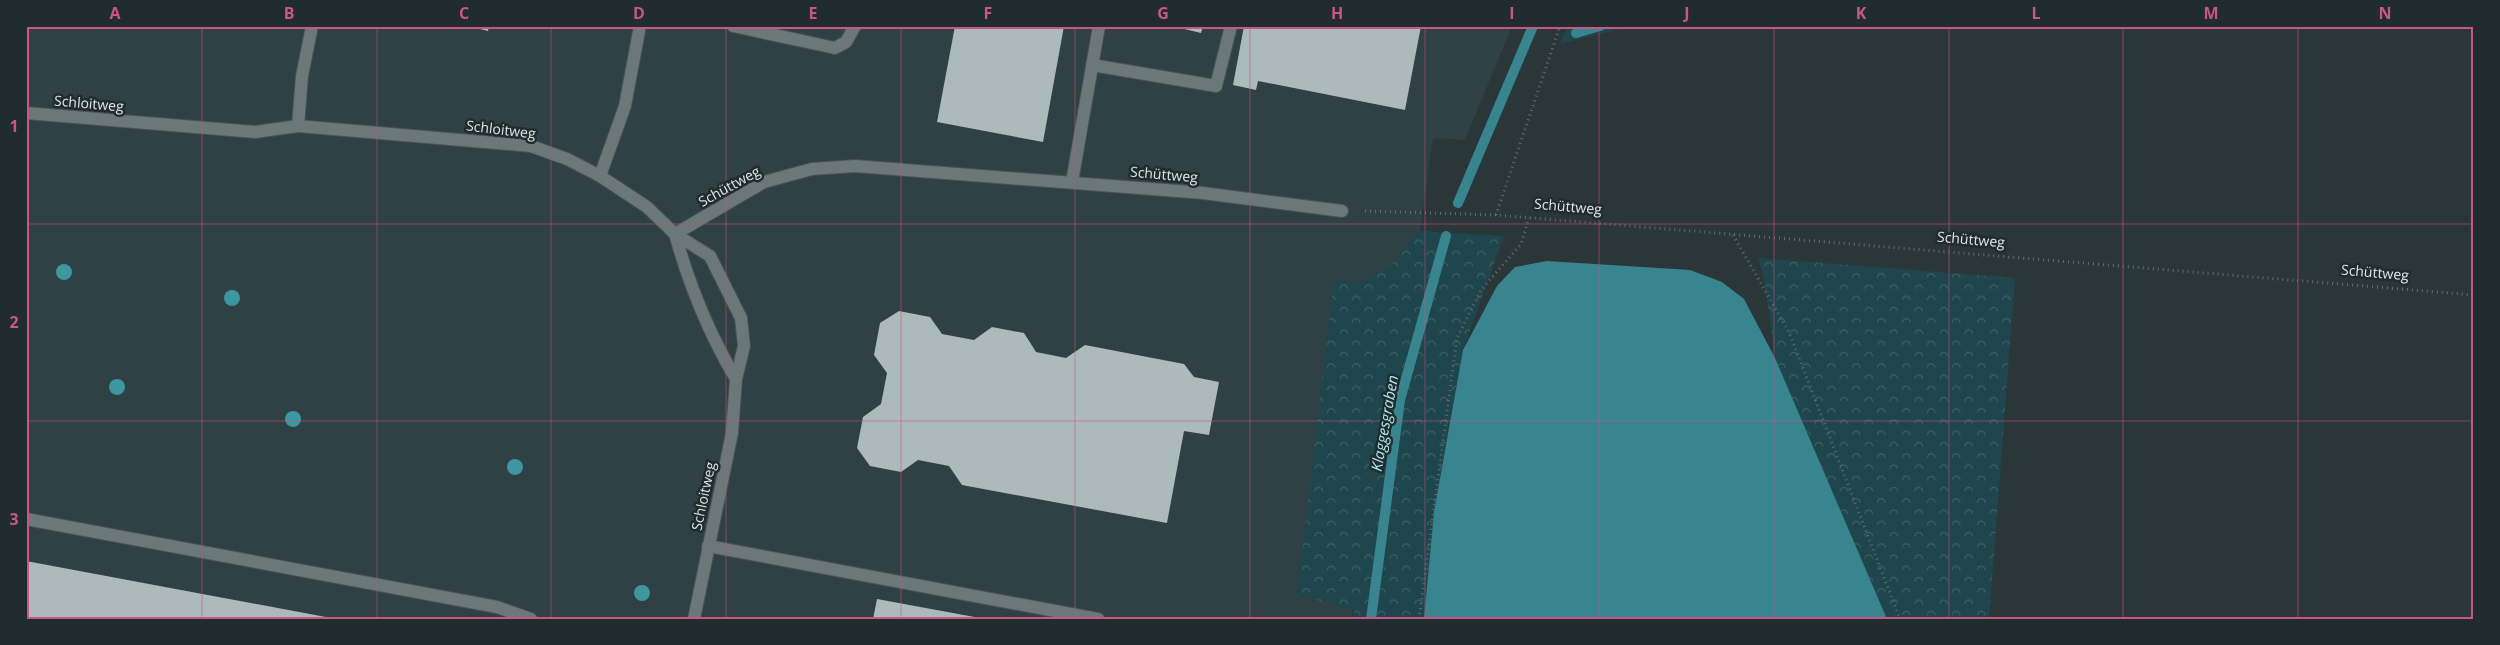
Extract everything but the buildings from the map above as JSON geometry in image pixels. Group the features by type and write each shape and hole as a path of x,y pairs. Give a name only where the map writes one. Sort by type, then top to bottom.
{"street":[{"path":"298,126 302,76 312,26"},
{"path":"600,176 625,106 640,26"},
{"path":"733,26 834,48 846,42 855,26"},
{"path":"1072,182 1099,26"},
{"path":"1092,65 1216,86 1231,26"},
{"name":"Schloitweg","path":"26,113 256,132 298,126 531,146 567,159 600,176 647,207 675,234 710,256 741,318 744,346 736,379 732,433 694,619"},
{"name":"Schüttweg","path":"675,234 764,182 812,169 855,166 1203,192 1342,211"},
{"path":"675,234 686,274 719,351 736,379"},
{"path":"26,519 497,607 531,619"},
{"path":"708,546 1098,619"}],"path":[{"path":"1496,215 1560,26"},
{"name":"Schüttweg","path":"1342,211 1496,215 2474,295"},
{"path":"1419,619 1457,338 1481,290 1521,244 1529,218"},
{"path":"1733,234 1789,332 1900,619"}],"shaded area":[{"path":"26,26 1512,26 1465,140 1433,138 1420,231 1389,267 1358,284 1334,278 1353,619 26,619"},
{"path":"1547,261 1690,270 1722,282 1744,299 1775,358 1887,619 1424,619 1434,512 1463,350 1497,286 1515,267"}],"green space":[{"path":"1567,26 1633,26 1560,44"},
{"path":"1420,231 1504,236 1463,350 1434,512 1424,619 1353,619 1354,611 1297,594 1334,278 1358,284 1389,267"},
{"path":"1758,258 2015,278 1989,619 1887,619 1775,358 1765,283"}],"waterway":[{"name":"Klaggesgraben","path":"1458,203 1533,26"},
{"path":"1576,33 1600,26"},
{"name":"Klaggesgraben","path":"1371,619 1400,400 1446,236"}]}
